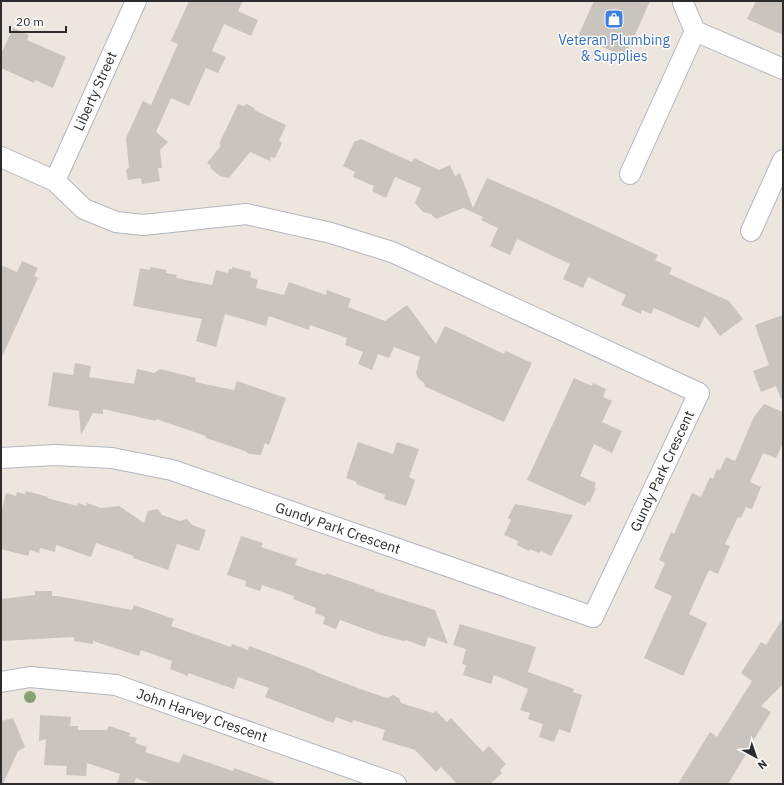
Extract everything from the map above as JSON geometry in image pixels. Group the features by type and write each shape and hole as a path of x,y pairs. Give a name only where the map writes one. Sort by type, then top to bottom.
{"street":[{"name":"Liberty Street","path":"55,181 136,1"},
{"path":"684,1 683,3 695,31 783,69"},
{"path":"630,174 695,31"},
{"path":"1,156 55,181"},
{"path":"751,231 783,160"},
{"name":"Gundy Park Crescent","path":"1,458 55,455 112,458 172,470 593,617 699,393 392,252 331,233 246,214 142,225 116,222 84,209 55,181"},
{"name":"John Harvey Crescent","path":"1,682 30,677 116,685 396,784"}],"building":[{"path":"189,1 243,1 238,11 258,20 251,36 224,24 212,51 226,57 218,73 206,68 189,106 171,98 156,132 168,142 160,150 162,168 158,168 160,181 142,184 141,178 128,180 126,170 129,167 126,138 143,101 151,105 178,44 171,41"},
{"name":"Veteran Plumbing & Supplies","path":"594,1 650,1 625,57 578,36"},
{"path":"756,1 783,1 783,35 747,19"},
{"path":"13,28 29,35 27,40 66,57 53,88 35,80 34,83 1,68 1,54"},
{"path":"238,104 243,106 247,104 256,111 286,125 279,141 282,143 275,158 271,157 270,161 250,152 229,178 220,176 210,168 211,166 207,163 220,147 220,142"},
{"path":"361,139 412,162 414,158 439,170 450,165 455,176 460,173 473,208 487,178 658,255 655,260 672,268 669,274 729,301 743,319 720,336 705,316 699,328 654,308 651,314 642,310 641,314 621,305 626,295 588,277 583,288 563,279 570,264 517,239 510,255 490,246 498,228 481,220 483,217 463,208 436,219 431,214 423,212 415,203 421,188 395,177 386,198 372,191 374,186 353,177 355,172 343,166 354,142"},
{"path":"22,261 38,268 34,276 38,278 1,359 1,265 17,272"},
{"path":"150,267 167,270 166,273 177,275 176,278 212,285 216,270 228,273 229,269 232,269 232,267 251,272 250,277 258,280 256,288 284,295 289,282 326,295 327,290 351,299 348,307 385,321 407,305 436,344 445,326 504,354 506,351 532,363 504,422 424,386 425,384 418,378 416,373 420,357 394,347 389,358 378,354 372,370 358,364 363,352 345,345 347,338 310,325 309,330 269,316 266,326 225,314 216,347 196,341 202,319 133,306 140,268 150,270"},
{"path":"783,315 783,398 781,399 776,386 761,392 753,371 769,365 755,325"},
{"path":"75,363 91,366 89,377 134,384 137,369 154,373 160,369 196,378 195,382 234,390 237,381 286,398 269,445 265,443 261,455 249,454 245,451 206,438 206,436 156,419 156,421 103,409 103,414 93,413 81,435 79,411 48,406 53,372 73,375"},
{"path":"574,378 592,386 593,383 606,389 603,397 612,401 602,422 622,431 612,453 594,444 580,476 596,483 594,488 596,488 590,502 588,501 585,506 527,480"},
{"path":"764,404 783,412 783,443 776,458 763,453 750,482 761,487 752,509 746,507 741,518 738,517 725,544 730,546 718,574 709,570 689,614 707,623 683,676 644,658 672,596 654,588 665,563 659,560 671,532 674,534 692,493 701,497 710,477 713,479 717,469 720,470 726,457 735,461 754,417"},
{"path":"358,442 393,454 397,442 419,449 409,477 415,480 406,506 384,499 385,495 356,484 357,482 346,478"},
{"path":"26,491 77,506 78,503 86,506 87,503 101,508 119,506 144,523 148,511 158,509 162,515 180,521 187,519 192,525 206,530 199,551 177,544 168,570 96,543 91,557 56,545 55,552 40,548 39,553 30,550 28,556 1,549 1,513 6,493 16,496 17,492 25,494"},
{"path":"515,504 573,515 551,556 541,551 539,553 530,549 529,551 517,545 518,541 504,535 511,520 508,518"},
{"path":"241,536 263,543 261,547 297,559 295,565 325,575 326,573 375,591 435,610 448,644 428,637 425,647 406,640 404,641 381,635 340,620 336,629 323,624 325,617 315,613 316,608 293,599 294,596 262,585 260,591 245,586 246,581 227,575"},
{"path":"35,591 52,591 52,596 132,610 134,605 174,619 171,626 231,647 232,644 248,650 249,646 363,690 387,698 393,695 399,698 401,703 433,713 436,711 447,722 451,718 483,752 489,746 506,764 500,770 502,773 490,784 457,784 441,767 436,772 415,750 382,740 385,730 353,720 352,723 336,717 333,723 265,697 269,688 238,677 234,689 188,673 188,676 170,669 172,661 141,650 139,656 93,641 93,644 74,641 74,637 1,641 1,599 35,595"},
{"path":"783,618 783,684 761,706 771,712 728,784 678,784 710,732 717,737 752,681 741,673 761,642 766,645"},
{"path":"460,624 536,647 528,672 574,689 573,692 582,695 570,733 559,729 554,742 539,737 543,724 528,719 530,713 520,710 528,689 494,675 491,684 463,675 466,665 462,664 466,649 453,645"},
{"path":"40,715 71,717 70,726 78,726 78,730 107,730 109,726 130,733 129,736 137,738 135,743 147,747 145,752 179,763 183,754 233,771 234,768 274,782 274,784 152,784 136,778 134,784 117,784 120,774 87,763 86,776 66,775 67,766 44,765 46,739 39,741"},
{"path":"13,718 25,747 18,751 3,784 1,784 1,721"}],"place":[{"name":"Veteran Plumbing & Supplies","path":"614,19"}]}
